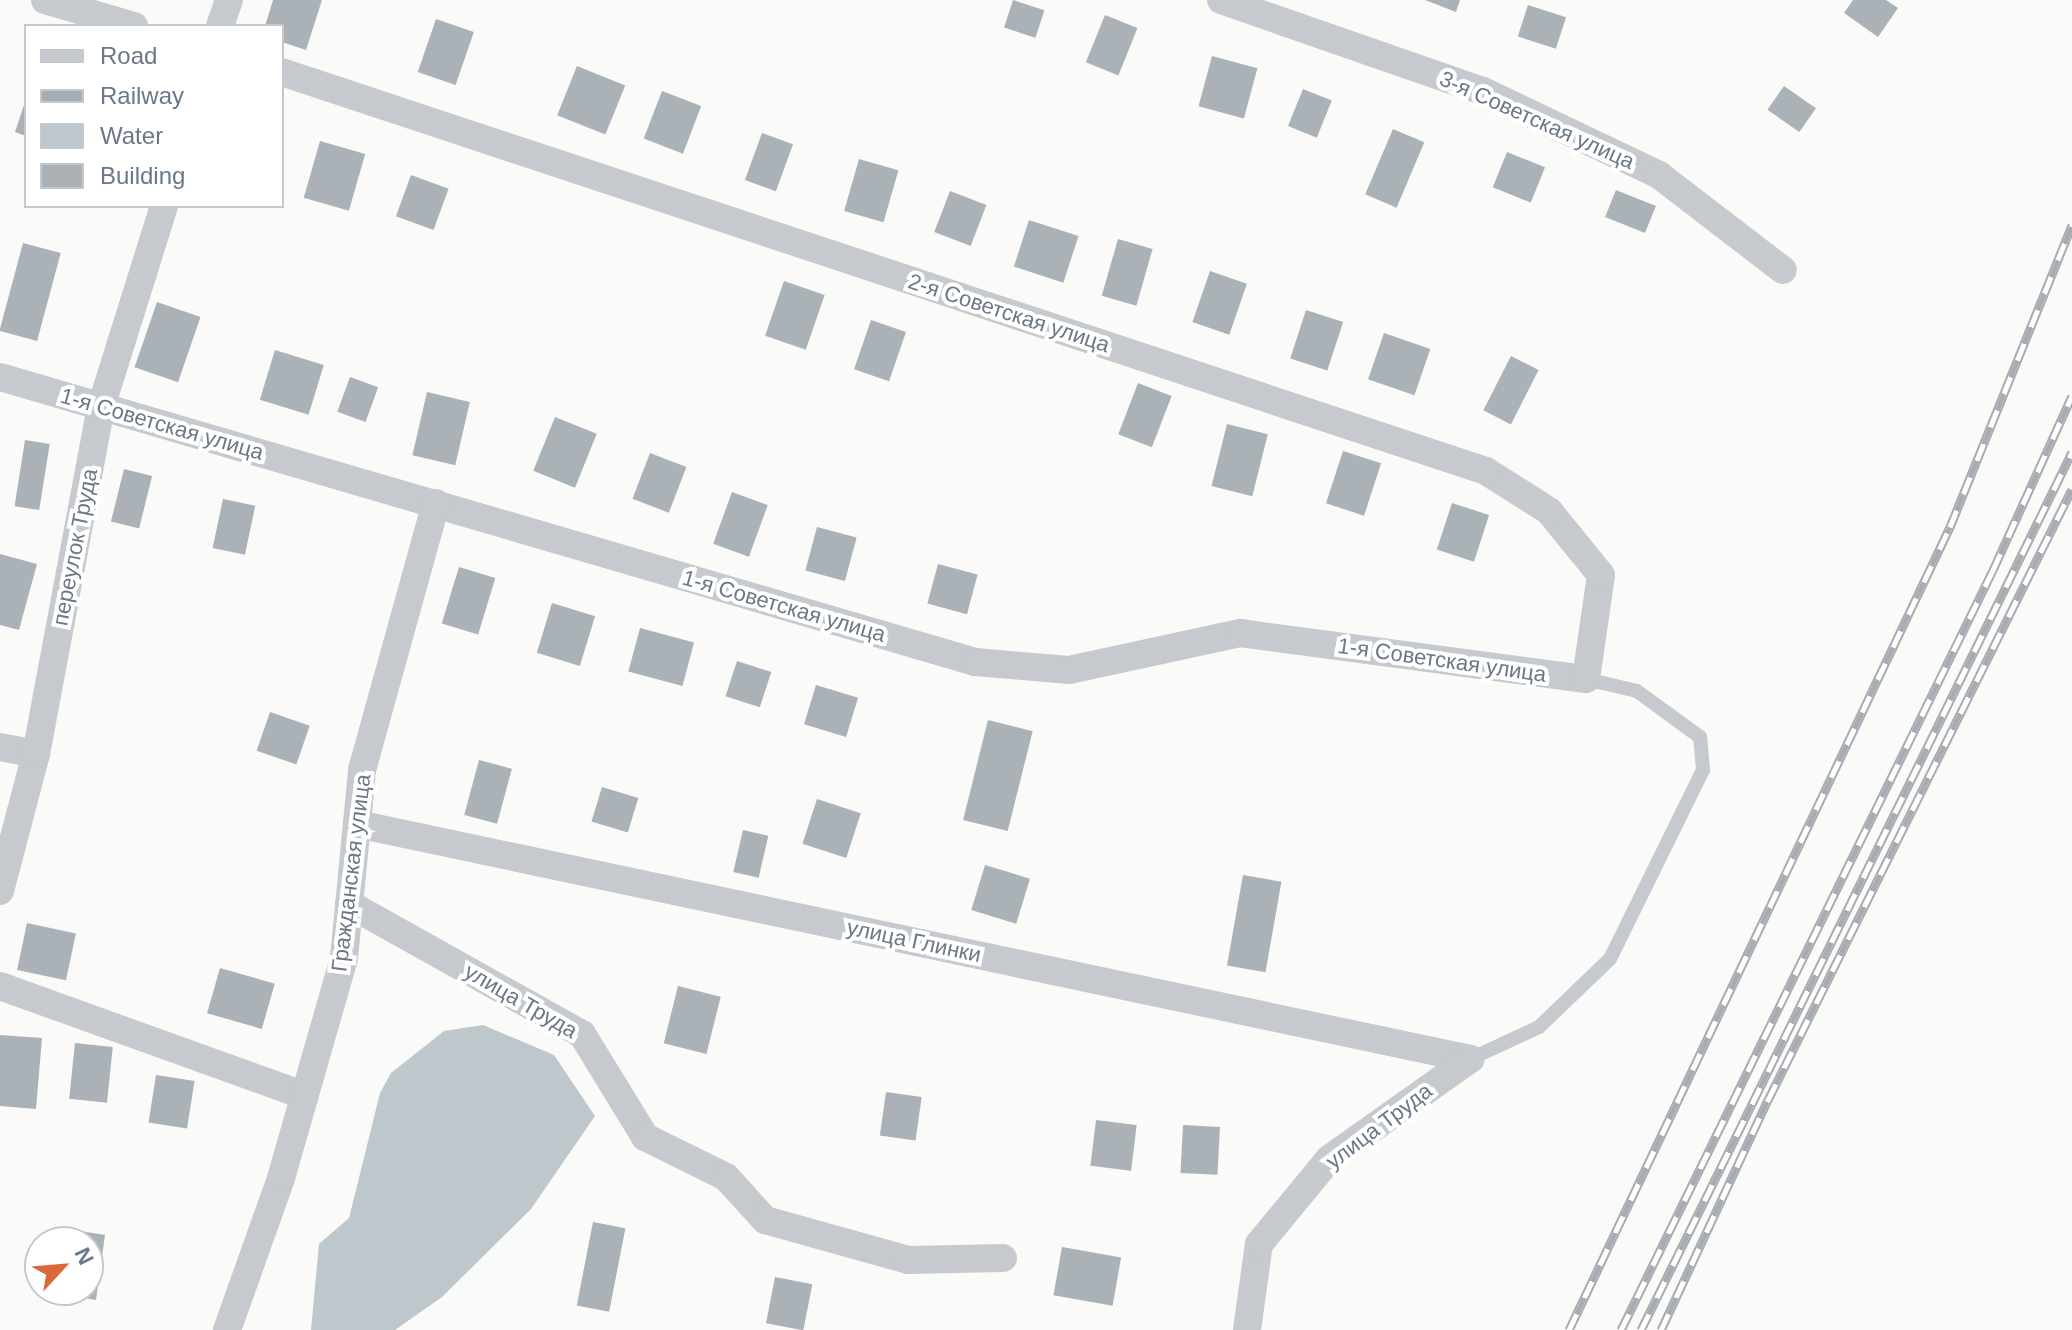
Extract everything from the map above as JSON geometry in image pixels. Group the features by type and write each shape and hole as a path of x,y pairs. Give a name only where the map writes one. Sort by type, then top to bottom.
{"street":[{"path":"45,0 127,24"},
{"path":"221,24 229,0"},
{"name":"3-я Советская улица","path":"1221,0 1483,91 1659,175 1783,270"},
{"name":"2-я Советская улица","path":"284,73 1486,471 1549,511 1601,575 1586,679"},
{"name":"переулок Труда","path":"0,891 36,754 101,407 163,208"},
{"name":"1-я Советская улица","path":"0,377 975,662 1069,670 1240,633 1586,679"},
{"name":"Гражданская улица","path":"227,1330 305,1096 344,958 362,770 436,503"},
{"path":"0,747 36,754"},
{"name":"улица Глинки","path":"357,824 1470,1059"},
{"name":"улица Труда","path":"349,904 582,1034 645,1137 726,1177 765,1220 908,1260 1003,1258"},
{"path":"0,986 305,1096"},
{"name":"улица Труда","path":"1247,1330 1259,1244 1329,1159 1470,1059"}],"lane":[{"path":"1470,1059 1539,1027 1610,959 1703,770 1700,737 1637,691 1586,679"}],"water":[{"path":"483,1025 554,1055 595,1116 531,1209 442,1297 395,1330 311,1330 319,1244 349,1218 380,1093 391,1073 444,1031"}],"building":[{"path":"273,0 322,0 306,50 284,43 284,24 266,24"},
{"path":"1013,0 1044,10 1035,38 1004,28"},
{"path":"1425,0 1460,0 1456,12"},
{"path":"1853,0 1886,0 1898,8 1878,37 1844,13"},
{"path":"1528,5 1566,17 1556,49 1518,36"},
{"path":"1105,15 1137,28 1118,75 1086,62"},
{"path":"436,19 474,32 456,85 418,72"},
{"path":"1212,56 1257,68 1244,118 1199,106"},
{"path":"577,66 625,85 605,135 557,115"},
{"path":"1784,86 1816,108 1799,132 1767,110"},
{"path":"1303,89 1332,101 1317,138 1288,126"},
{"path":"662,91 701,106 683,154 644,139"},
{"path":"24,105 24,135 15,132"},
{"path":"1393,129 1424,142 1397,208 1365,194"},
{"path":"762,133 793,144 776,191 745,180"},
{"path":"320,141 365,154 349,211 304,198"},
{"path":"1507,152 1545,167 1531,203 1493,187"},
{"path":"859,159 898,170 884,222 844,211"},
{"path":"411,175 449,189 434,230 396,216"},
{"path":"1616,190 1656,206 1645,233 1605,217"},
{"path":"950,191 986,205 971,246 934,232"},
{"path":"1029,220 1078,236 1063,283 1014,267"},
{"path":"1118,239 1153,249 1136,306 1102,296"},
{"path":"23,243 61,253 37,341 0,331"},
{"path":"1210,271 1247,284 1229,335 1192,322"},
{"path":"784,281 825,295 806,350 765,336"},
{"path":"157,302 200,317 178,382 135,367"},
{"path":"1306,310 1343,322 1327,371 1290,359"},
{"path":"871,320 906,332 889,381 854,369"},
{"path":"1384,333 1430,349 1414,395 1368,379"},
{"path":"275,350 324,365 309,415 260,400"},
{"path":"1511,356 1539,370 1511,424 1483,410"},
{"path":"350,377 378,387 366,422 337,412"},
{"path":"1138,383 1172,396 1152,447 1118,434"},
{"path":"427,392 470,402 455,465 412,455"},
{"path":"555,417 597,434 575,488 533,471"},
{"path":"1227,424 1268,434 1252,496 1212,486"},
{"path":"25,440 50,444 39,510 15,506"},
{"path":"1343,451 1381,463 1364,516 1326,503"},
{"path":"650,453 686,467 669,513 632,499"},
{"path":"124,469 152,476 139,528 111,521"},
{"path":"732,492 768,505 749,557 713,544"},
{"path":"223,499 255,506 245,555 213,548"},
{"path":"1452,503 1489,515 1474,562 1437,550"},
{"path":"817,527 857,538 845,581 805,570"},
{"path":"0,554 37,564 19,630 0,625"},
{"path":"938,564 978,575 967,614 927,604"},
{"path":"459,567 495,578 478,635 442,623"},
{"path":"552,603 595,616 580,666 537,653"},
{"path":"640,628 694,642 682,686 628,671"},
{"path":"737,661 771,672 760,707 726,696"},
{"path":"816,685 858,698 846,737 804,724"},
{"path":"270,712 310,726 296,764 257,751"},
{"path":"988,720 1033,731 1008,831 963,820"},
{"path":"479,760 512,769 497,824 464,815"},
{"path":"602,787 638,798 628,833 591,821"},
{"path":"817,799 861,813 846,858 802,844"},
{"path":"743,830 768,836 759,878 733,872"},
{"path":"985,865 1030,879 1016,924 971,910"},
{"path":"1243,875 1281,882 1265,972 1227,966"},
{"path":"27,923 76,933 66,980 17,970"},
{"path":"220,968 275,984 262,1029 207,1013"},
{"path":"678,986 721,997 706,1054 664,1043"},
{"path":"0,1035 42,1038 36,1109 0,1106"},
{"path":"75,1043 113,1047 107,1103 69,1099"},
{"path":"156,1075 195,1081 187,1129 148,1122"},
{"path":"886,1092 922,1097 916,1141 880,1136"},
{"path":"1096,1120 1137,1125 1131,1171 1090,1166"},
{"path":"1183,1125 1220,1127 1217,1175 1180,1173"},
{"path":"593,1222 625,1228 609,1312 577,1305"},
{"path":"1062,1247 1121,1257 1113,1306 1053,1295"},
{"path":"775,1277 812,1284 803,1330 766,1323"}],"railway":[{"path":"1569,1330 1950,527 2072,225"},
{"path":"1621,1330 1993,570 2072,396"},
{"path":"1641,1330 2072,452"},
{"path":"1661,1330 1768,1100 2072,489"}]}
